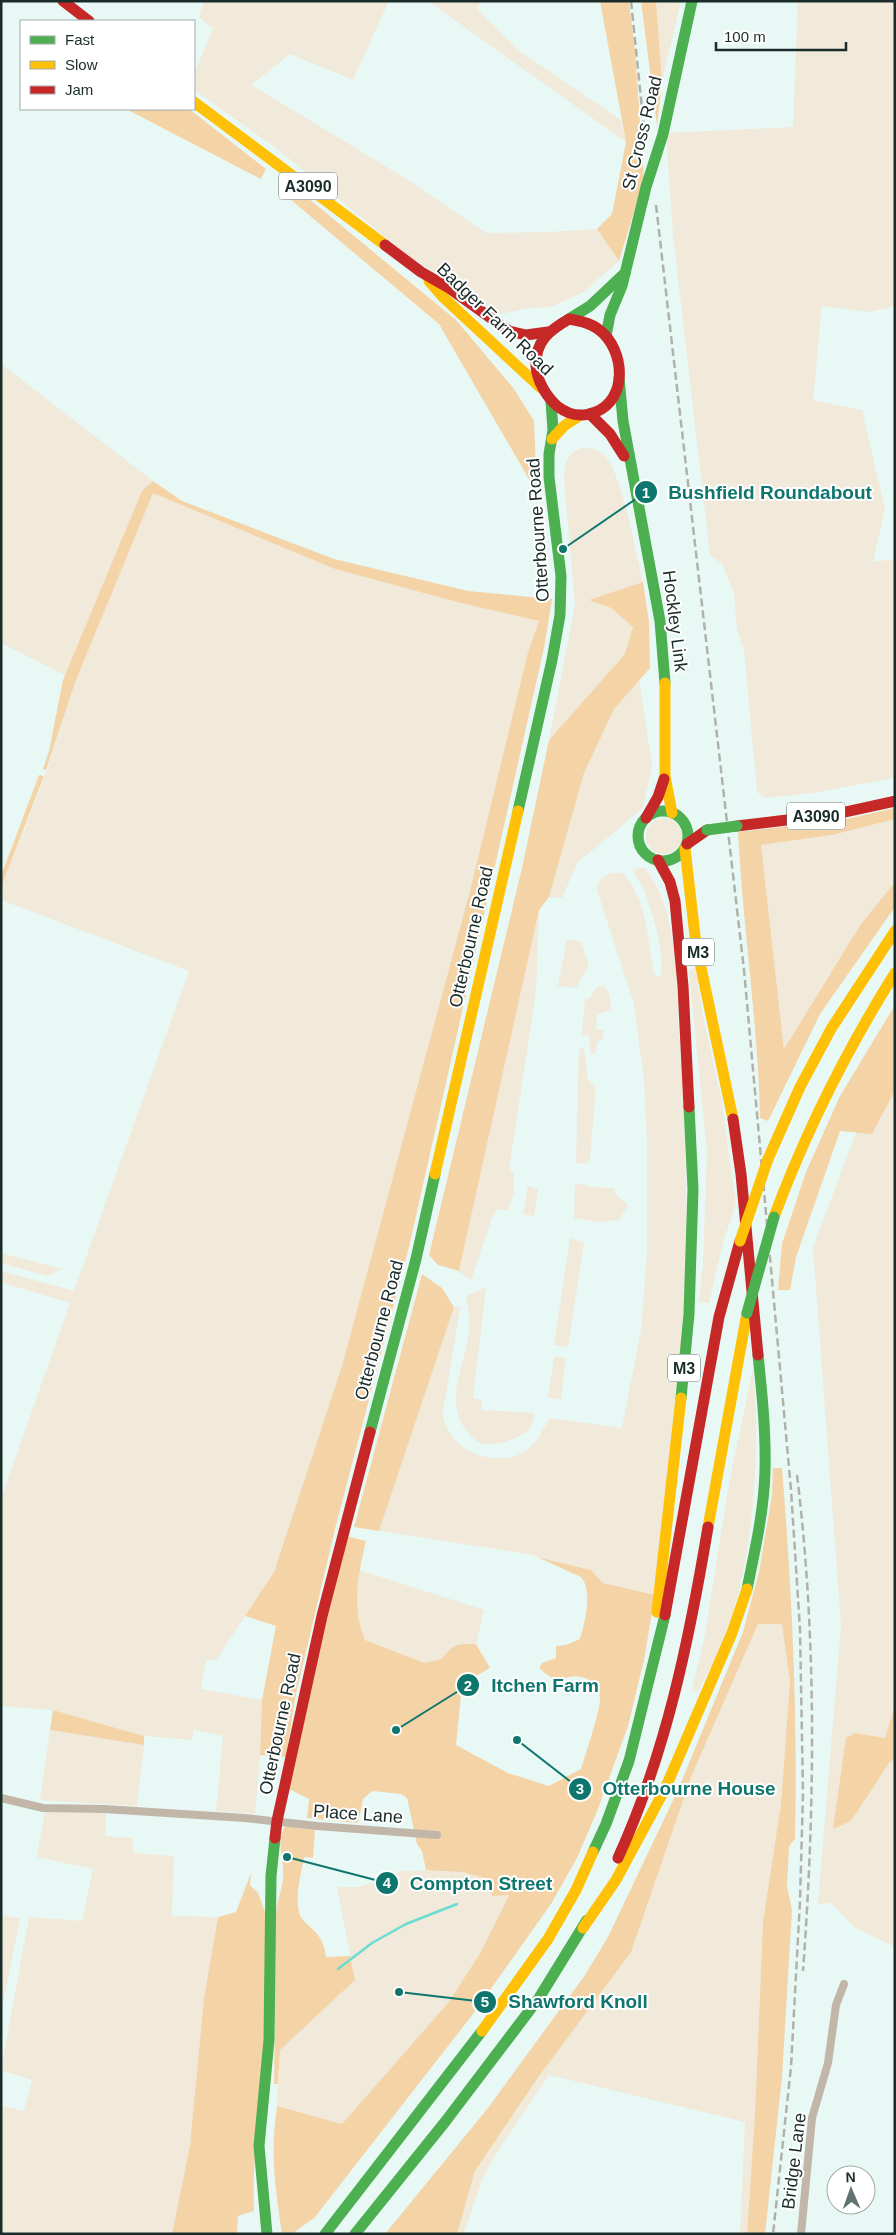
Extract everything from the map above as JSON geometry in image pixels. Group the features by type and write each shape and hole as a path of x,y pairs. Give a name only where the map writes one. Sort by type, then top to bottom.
{"main road":[{"path":"63,1 88,20"},
{"name":"St Cross Road","path":"606,336 610,315 622,286 646,187 663,134 692,1"},
{"name":"Badger Farm Road","path":"195,103 421,272 448,288 508,331 526,335 548,332"},
{"name":"Badger Farm Road","path":"421,272 444,298 490,338 548,396"},
{"path":"569,319 588,322 606,336 615,350 619,378 615,396 611,403 591,415 579,416 560,409 548,396 536,372 536,358 541,340 548,332 560,322 569,319 590,306 625,272"},
{"name":"Hockley Link","path":"619,378 631,472 660,621 665,688 665,776 672,813"},
{"name":"Otterbourne Road","path":"267,2234 259,2146 269,2040 271,1876 277,1821 322,1616 416,1259 552,660 560,615 561,576 549,477 549,454 553,420 548,396"},
{"name":"Hockley Link","path":"591,415 608,429 618,442 631,472"},
{"name":"Otterbourne Road","path":"552,440 564,426 579,416"},
{"name":"Hockley Link","path":"646,818 658,797 665,776"},
{"name":"A3090","path":"685,823 707,830 826,814 895,801"},
{"path":"658,811 672,813 685,823 688,837 686,846 670,860 658,860 646,855 640,845 639,828 646,818 658,811"},
{"name":"A3090","path":"686,846 707,830"},
{"name":"M3","path":"355,2234 445,2122 539,1998 616,1880 665,1789 744,1601 758,1537 762,1508 765,1471 764,1420 741,1174 731,1103 696,944 686,846"},
{"name":"M3","path":"649,1682 681,1404 692,1272 693,1189 683,986 675,901 670,882 658,860"},
{"name":"M3","path":"325,2234 460,2062 548,1939 576,1890 606,1824 629,1761 663,1625 719,1317 740,1241 768,1158 800,1087 831,1028 895,932"},
{"name":"M3","path":"583,1928 625,1843 662,1740 678,1686 747,1313 774,1217 793,1166 831,1084 863,1024 895,973"}],"street":[{"name":"Place Lane","path":"1,1798 43,1808 113,1810 277,1821 437,1835"},
{"name":"Bridge Lane","path":"801,2234 812,2118 828,2063 836,2005 844,1984"}],"shaded area":[{"path":"204,1 389,1 353,80 290,54 251,85 410,181 486,233 597,229 619,261 583,292 551,307 528,308 501,314 410,257 276,148 195,91 195,72 213,29 199,17"},
{"path":"428,1 483,1 476,8 518,50 621,120 626,142"},
{"path":"600,1 629,1 635,51 644,179 619,261 597,229 612,214 626,142"},
{"path":"641,1 656,1 662,82 657,126"},
{"path":"656,1 681,1 662,82"},
{"path":"798,1 895,1 895,306 870,312 822,306 813,400 862,410 885,509 873,562 895,559 895,778 813,793 765,798 757,792 744,650 737,630 734,593 722,564 710,555 673,235 666,133 793,127"},
{"path":"128,110 190,110 266,169 261,179"},
{"path":"278,189 297,189 456,320 514,389 534,421 537,493 439,324"},
{"path":"1,364 153,481 147,486 335,569 457,602 539,621 528,652 470,891 342,1366 274,1572 216,1660 206,1660 201,1689 262,1700 255,1814 216,1811 223,1736 194,1730 192,1740 144,1736 53,1710 1,1706 1,1499 70,1303 1,1282 1,1271 74,1291 189,971 1,900 1,887 39,793 76,681 1,643"},
{"path":"581,448 590,448 598,451 610,463 628,514 643,582 590,600 611,608 633,627 625,654 549,740 575,605 564,478 565,468 569,456"},
{"path":"153,481 182,501 334,559 468,591 552,599 544,648 409,1247 336,1525 295,1698 286,1757 260,1755 262,1700 276,1626 245,1616 274,1572 342,1366 470,891 528,652 539,621 457,602 335,569 153,493 76,680 46,770 43,769 49,751 63,680 142,491"},
{"path":"643,582 649,622 650,668 614,709 584,773 549,897 539,910 459,1271 438,1265 429,1255 522,868 549,740 625,654 633,627 611,608 589,600"},
{"path":"639,679 652,765 643,808 577,863 562,898 549,897 584,773 614,709"},
{"path":"39,775 44,776 2,885 1,876"},
{"path":"895,808 895,819 832,835 761,845 784,1049 861,924 895,882 895,907 820,1014 768,1121 760,1118 759,1082 738,832 847,819"},
{"path":"664,818 671,819 677,823 681,829 681,843 677,849 671,853 664,854 657,853 651,849 647,843 646,836 647,829 651,823 657,819"},
{"path":"895,819 895,882 861,924 784,1049 761,845 832,835"},
{"path":"638,868 645,868 656,885 664,904 674,947 686,1168 687,1235 684,1314 655,1595 603,1583 591,1570 528,1554 379,1531 454,1307 460,1307 443,1416 446,1428 461,1446 483,1456 495,1458 507,1458 518,1455 533,1444 541,1434 549,1418 622,1428 641,1330 647,1254 647,1141 644,1080 634,1004 597,890 602,878 614,873 623,873 631,884 642,909 655,975 660,977 660,945 647,897 634,871"},
{"path":"539,910 536,991 509,1170 514,1172 514,1194 507,1211 498,1209 493,1215 471,1280 459,1272"},
{"path":"567,939 581,942 589,965 576,988 558,986"},
{"path":"695,968 703,1016 721,1098 736,1204 723,1242 709,1303 699,1302 703,1264 707,1150 689,971"},
{"path":"602,985 609,992 611,1010 597,1014 596,1029 604,1031 602,1040 598,1041 595,1054 591,1054 589,1036 582,1034 585,999 589,999 597,987"},
{"path":"895,1005 895,1090 872,1134 840,1131 796,1257 790,1290 778,1290 782,1244 806,1172 840,1096"},
{"path":"895,1038 895,1947 854,1927 831,1903 818,1904 841,1625 813,1247 890,1043"},
{"path":"584,1048 588,1080 595,1087 590,1160 586,1164 576,1163 579,1049"},
{"path":"583,1184 590,1187 614,1188 616,1195 628,1205 619,1220 598,1222 574,1218 575,1185"},
{"path":"528,1186 538,1189 534,1216 523,1214"},
{"path":"570,1238 584,1243 568,1347 554,1345"},
{"path":"1,1253 62,1269 47,1276 1,1263"},
{"path":"422,1274 442,1288 454,1307 379,1531 354,1527"},
{"path":"486,1287 473,1398 482,1400 482,1410 535,1413 531,1426 523,1434 503,1442 491,1444 480,1443 470,1435 462,1424 457,1412 456,1400 459,1376 469,1333 466,1296"},
{"path":"554,1357 566,1358 561,1399 548,1398"},
{"path":"753,1368 756,1437 755,1473 752,1510 741,1583 732,1617 720,1649 697,1693 692,1690 705,1635 728,1489"},
{"path":"773,1468 782,1468 786,1514 793,1654 796,1793 795,1839 789,1846 787,1886 792,1910 782,2077 765,2234 747,2234 755,2114 763,1922 781,1804 790,1681 782,1624 758,1624 691,1777 631,1952 540,2075 475,2171 457,2234 385,2234 488,2108 585,1975 608,1937 678,1790 743,1632 759,1572 772,1495"},
{"path":"346,1536 366,1541 357,1591 358,1615 365,1640 424,1663 442,1659 453,1647 476,1644 490,1668 462,1684 456,1745 508,1773 549,1786 581,1769 600,1704 600,1698 597,1687 589,1680 581,1677 556,1679 539,1668 542,1663 556,1658 556,1646 566,1645 580,1639 586,1616 587,1590 581,1577 537,1557 591,1570 603,1583 655,1595 644,1660 628,1726 598,1809 577,1858 551,1904 473,2014 315,2217 292,2234 282,2234 274,2170 277,2106 342,2124 448,2003 481,1952 509,1895 492,1896 490,1880 463,1872 426,1870 422,1851 417,1844 407,1798 401,1794 372,1791 363,1799 358,1823 307,1818 309,1799 289,1789 322,1633"},
{"path":"359,1570 484,1610 476,1644 453,1647 442,1659 423,1663 365,1640 357,1614"},
{"path":"758,1624 783,1624 790,1681 781,1804 763,1922 755,2114 747,2234 740,2234 745,2122 549,2075 494,2157 482,2180 464,2234 457,2234 475,2171 556,2053 691,1777"},
{"path":"895,1706 895,1758 889,1763 851,1821 833,1829 846,1738 855,1733 885,1738"},
{"path":"53,1710 144,1736 144,1745 50,1730"},
{"path":"50,1730 144,1745 137,1806 40,1800"},
{"path":"45,1812 106,1813 105,1836 133,1838 133,1853 174,1856 172,1916 218,1917 204,1998 190,2145 172,2234 1,2234 1,2106 24,2111 32,2080 1,2070 29,1917 82,1921 93,1869 37,1857"},
{"path":"285,1826 315,1830 313,1858 304,1857 300,1877 298,1905 300,1916 320,1938 326,1957 350,1956 355,1980 280,2050 278,2084 274,2084 275,2019 256,2139 254,2211 238,2216 237,2234 172,2234 190,2145 204,1998 218,1917 236,1912 251,1873 250,1885 258,1893 265,1912 276,1915 283,1880 280,1846"},
{"path":"436,1870 463,1872 490,1880 492,1896 509,1894 481,1952 448,2003 342,2124 277,2106 280,2050 355,1980 337,1887 359,1887 402,1871"},
{"path":"1,1915 20,1918 1,2014"}],"waterway":[{"path":"338,1969 372,1943 406,1924 457,1904"}],"railway":[{"path":"631,1 644,128"},
{"path":"656,205 744,970 791,1490 800,1629 803,1794 800,1901 791,2067 773,2234"},
{"path":"797,1475 808,1599 812,1723 810,1847 803,1971"}],"traffic: fast":[{"path":"606,336 610,315 622,286 646,187 663,134 692,1"},
{"path":"569,319 590,306 625,273"},
{"path":"619,378 623,421 660,621 665,683"},
{"path":"518,811 552,660 560,615 561,576 549,477 549,454 553,430 551,401"},
{"path":"663,811 673,813 681,818 686,826 688,836 686,846 681,854 673,859 663,861 653,859 645,854 640,846 638,836 640,826 645,818 653,813 663,811"},
{"path":"707,830 737,826"},
{"path":"681,1398 689,1314 693,1189 689,1107"},
{"path":"370,1432 416,1259 435,1174"},
{"path":"747,1313 774,1217"},
{"path":"747,1589 761,1516 765,1471 764,1427 758,1355"},
{"path":"593,1852 606,1824 629,1761 665,1615"},
{"path":"267,2234 259,2146 269,2040 271,1876 275,1838"},
{"path":"355,2234 445,2122 539,1998 587,1920"},
{"path":"325,2234 482,2031"}],"traffic: slow":[{"path":"195,103 385,245"},
{"path":"429,281 444,298 541,388"},
{"path":"552,439 564,426 579,416"},
{"path":"665,683 665,776 672,813"},
{"path":"435,1174 518,811"},
{"path":"685,849 696,944 733,1119"},
{"path":"768,1159 800,1087 831,1029 895,931"},
{"path":"774,1217 786,1185 828,1092 860,1032 895,973"},
{"path":"740,1241 768,1159"},
{"path":"708,1527 747,1313"},
{"path":"657,1612 681,1398"},
{"path":"583,1928 616,1880 665,1789 732,1633 747,1589"},
{"path":"482,2031 548,1939 576,1890 593,1852"}],"traffic: jam":[{"path":"63,1 88,20"},
{"path":"385,245 421,272 449,288 509,331 526,335 548,332"},
{"path":"569,319 588,324 604,334 617,356 619,380 616,392 610,402 601,409 589,414 572,414 557,406 549,398 538,377 536,357 541,343 550,332 569,319"},
{"path":"591,415 610,434 624,456"},
{"path":"646,818 658,797 664,779"},
{"path":"737,826 836,814 895,801"},
{"path":"687,844 707,830"},
{"path":"658,860 670,882 675,901 683,986 689,1107"},
{"path":"733,1119 741,1174 758,1355"},
{"path":"665,1615 719,1317 740,1241"},
{"path":"275,1838 277,1821 322,1616 370,1432"},
{"path":"618,1858 650,1778 663,1737 684,1654 708,1527"}],"place":[{"name":"Bushfield Roundabout","path":"563,549"},
{"name":"Itchen Farm","path":"396,1730"},
{"name":"Otterbourne House","path":"517,1740"},
{"name":"Compton Street","path":"287,1857"},
{"name":"Shawford Knoll","path":"399,1992"}]}
